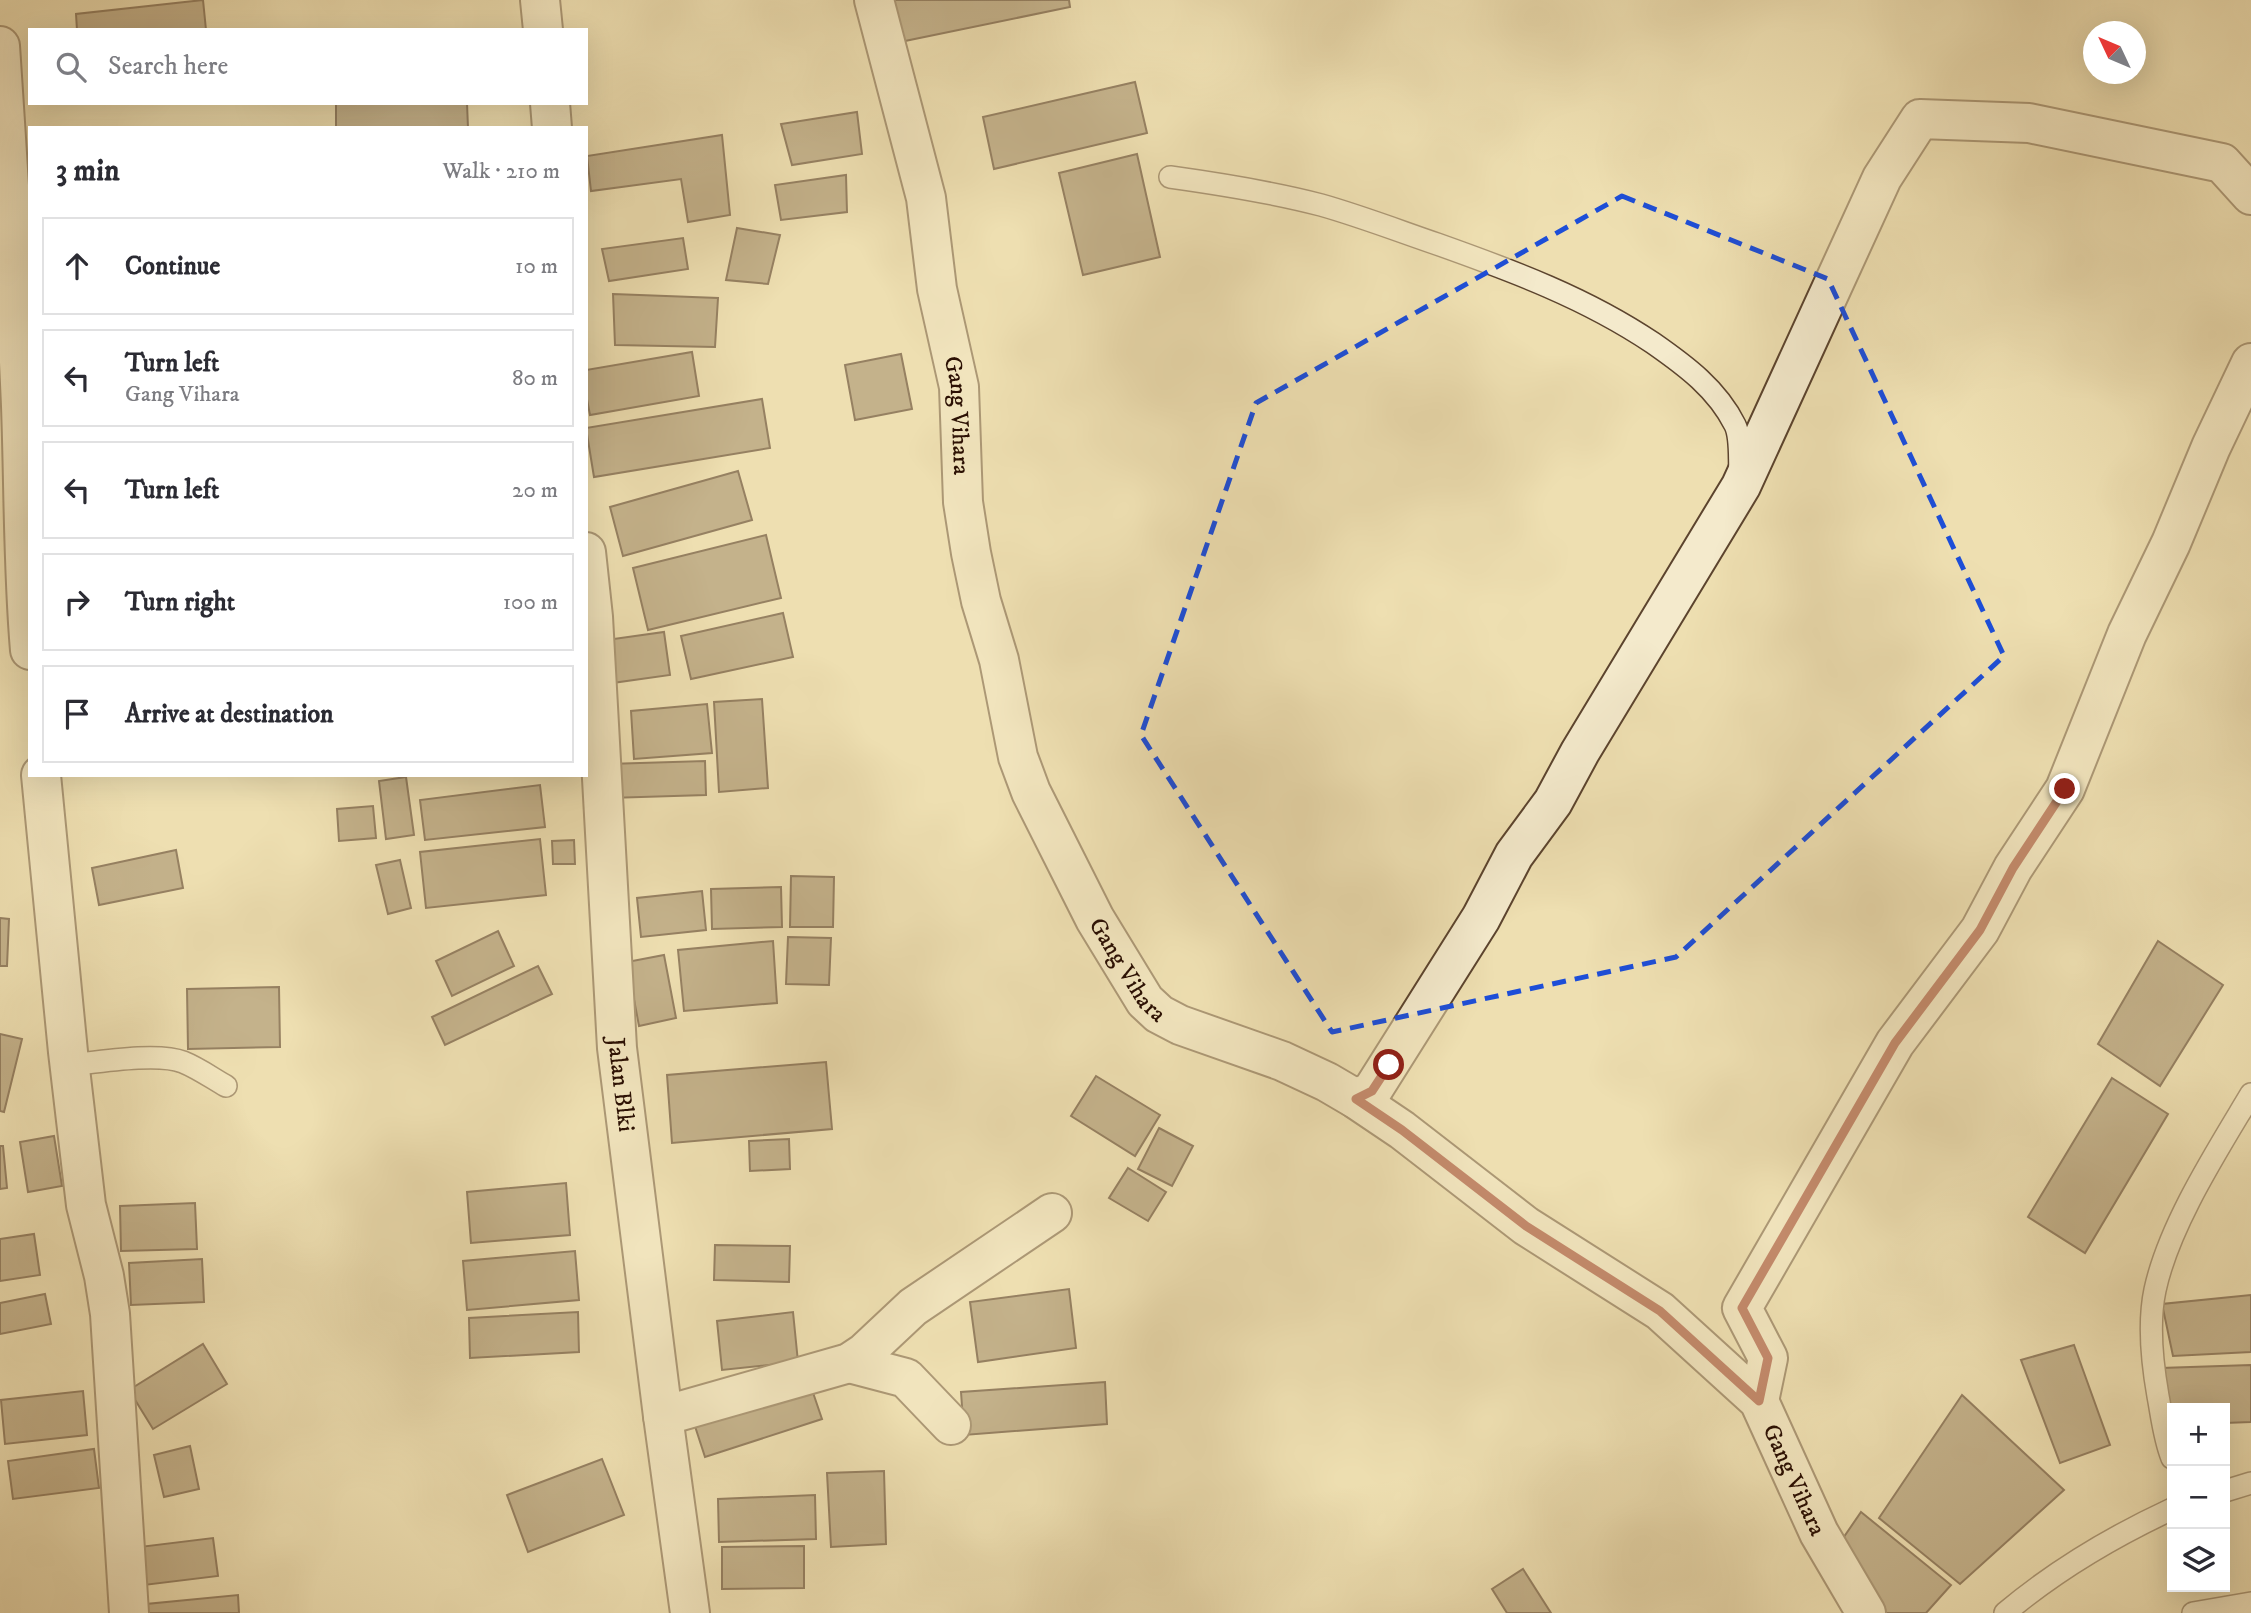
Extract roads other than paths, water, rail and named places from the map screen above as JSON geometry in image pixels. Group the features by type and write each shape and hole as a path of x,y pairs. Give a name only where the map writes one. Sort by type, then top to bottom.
{"street":[{"path":"540,0 543,28"},
{"name":"Gang Vihara","path":"874,0 926,198 937,289 959,387 963,502 971,552 981,601 999,660 1018,757 1031,792 1095,919 1145,1001 1158,1014 1180,1025 1282,1061 1356,1099 1402,1130 1526,1226 1660,1311 1759,1401 1819,1533 1866,1613"},
{"path":"0,46 16,290 28,627"},
{"path":"550,105 552,126"},
{"path":"1356,1099 1372,1091 1443,980 1481,918 1514,855 1553,802 1580,752 1741,486 1882,178 1920,119 2029,123 2222,163 2251,195"},
{"path":"1759,1401 1768,1358 1742,1308 1895,1043 1980,930 2013,868 2065,789 2122,647 2251,363"},
{"name":"Jalan Blki","path":"588,571 593,617 617,1048 690,1613"},
{"path":"41,777 69,1065 86,1206 104,1276 110,1314 129,1613"},
{"path":"663,1416 849,1363 864,1353 914,1307 1052,1213"},
{"path":"849,1363 906,1378 951,1424"}],"lane":[{"path":"1170,177 1251,190 1330,208 1479,258 1591,304 1664,350 1705,382 1725,407 1737,428 1741,486"},
{"path":"69,1065 176,1060 226,1086"},
{"path":"2167,1447 2154,1372 2152,1343 2155,1292 2168,1246 2216,1153 2251,1094"},
{"path":"2230,1489 2251,1483"},
{"path":"2005,1613 2070,1563 2108,1540 2167,1511"},
{"path":"2193,1613 2251,1604"}]}
